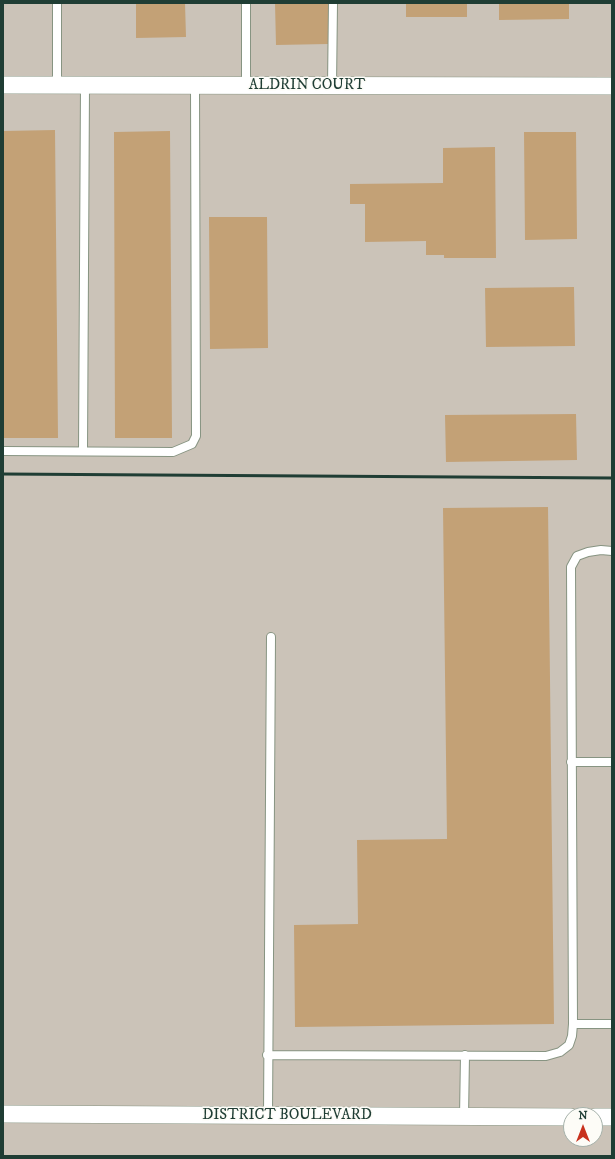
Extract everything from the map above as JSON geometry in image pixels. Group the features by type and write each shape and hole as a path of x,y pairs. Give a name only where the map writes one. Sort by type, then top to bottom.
{"street":[{"name":"ALDRIN COURT","path":"3,86 612,86"},
{"name":"DISTRICT BOULEVARD","path":"3,1114 563,1117"}],"lane":[{"path":"57,3 57,86"},
{"path":"246,3 246,86"},
{"path":"332,3 332,86"},
{"path":"83,451 85,86"},
{"path":"3,451 173,452 192,444 196,436 195,86"},
{"path":"267,1055 546,1056 560,1052 569,1045 572,1036 573,1024 571,567 577,556 594,551 612,550"},
{"path":"268,1115 267,1055 271,638"},
{"path":"571,762 612,762"},
{"path":"573,1024 612,1024"},
{"path":"464,1117 465,1055"}],"shaded area":[{"path":"3,3 612,3 612,1156 3,1156"}],"building":[{"path":"136,3 185,3 186,37 136,38"},
{"path":"275,3 328,3 328,44 276,45"},
{"path":"406,3 467,3 467,17 406,17"},
{"path":"499,3 569,3 569,19 499,20"},
{"path":"55,130 58,438 3,438 3,131"},
{"path":"170,131 172,438 115,438 114,132"},
{"path":"524,132 576,132 577,239 525,240"},
{"path":"495,147 496,258 444,258 444,255 426,255 426,241 365,242 365,204 350,204 350,184 443,183 443,148"},
{"path":"209,217 267,217 268,348 210,349"},
{"path":"574,287 575,346 486,347 485,288"},
{"path":"576,414 577,460 446,462 445,415"},
{"path":"548,507 554,1024 295,1027 294,925 358,924 357,840 447,839 443,508"}],"railway":[{"path":"3,474 612,478"}]}
